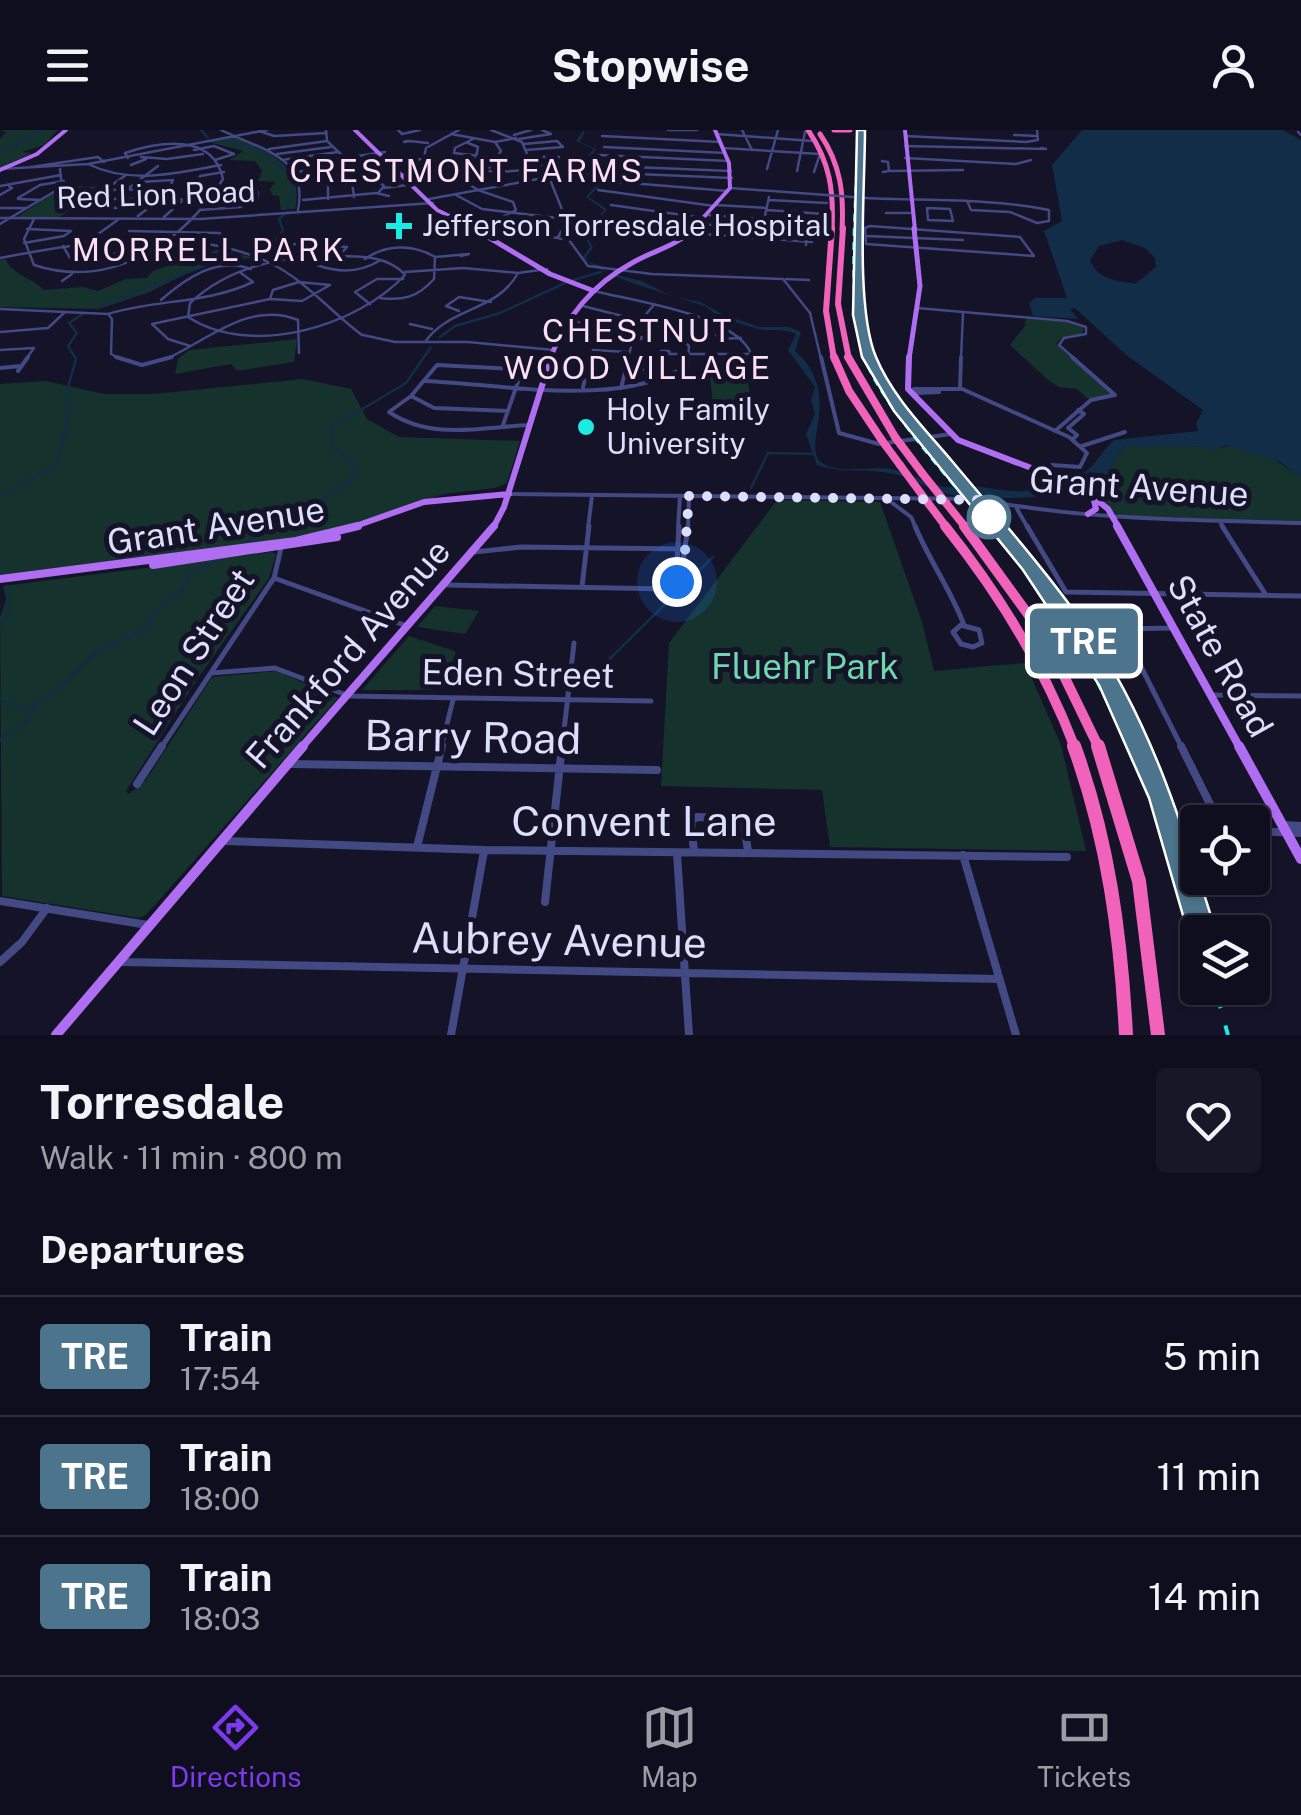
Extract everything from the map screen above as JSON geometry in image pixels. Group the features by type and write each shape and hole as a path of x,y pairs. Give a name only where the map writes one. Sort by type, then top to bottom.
{"highway":[{"path":"816,130 832,148"},
{"path":"850,130 833,130 832,148 842,180 838,310 842,338 864,391 1046,639 1095,740 1132,854 1148,935 1158,1035"},
{"path":"807,131 825,152 832,176 825,309 828,338 851,396 1014,620 1073,739 1096,814 1115,909 1126,1035"}],"main road":[{"path":"2,169 38,152 65,130"},
{"path":"357,130 431,202 545,269 595,290"},
{"path":"690,233 729,189 732,178 716,132"},
{"path":"905,133 920,286 906,382 951,434"},
{"name":"Frankford Avenue","path":"56,1035 495,527 554,350 579,305 617,272 642,257 673,247 690,233"},
{"name":"State Road","path":"951,434 975,448 1081,487 1112,516 1301,860"},
{"name":"Grant Avenue","path":"0,582 281,546 435,501 508,494"},
{"path":"1088,514 1096,509 1093,496"}],"street":[{"path":"221,130 266,149 296,172 302,185 298,210"},
{"path":"2,169 104,162 267,130"},
{"path":"400,132 420,130"},
{"path":"424,158 422,152 431,144 460,130"},
{"path":"492,130 502,131 524,144 526,158 520,168"},
{"path":"515,137 531,130"},
{"path":"451,134 495,142 551,134 542,130"},
{"path":"668,130 696,131"},
{"path":"742,130 752,150"},
{"path":"767,169 778,130"},
{"path":"905,133 1022,142 1036,140 1037,130"},
{"path":"259,131 271,136 326,131 328,141 346,158"},
{"path":"797,171 807,131"},
{"path":"716,132 812,141"},
{"path":"723,147 713,152 602,145 603,133 820,154 814,172"},
{"path":"1014,134 1037,136"},
{"path":"476,138 454,153 497,158"},
{"path":"650,184 669,139"},
{"path":"266,149 328,141"},
{"path":"409,141 431,144"},
{"path":"128,158 125,152 173,142 215,160 224,172"},
{"path":"489,168 500,151 495,142"},
{"path":"524,144 556,142 562,148 526,150"},
{"path":"465,143 478,148 476,158"},
{"path":"193,150 212,146 234,154 215,160"},
{"path":"274,154 332,146"},
{"path":"906,146 951,151 984,146 1041,148"},
{"path":"282,160 338,152"},
{"path":"290,166 383,153"},
{"path":"138,156 169,159 203,154"},
{"path":"598,155 729,161"},
{"path":"25,170 42,162 98,157 104,162"},
{"path":"393,163 424,158 450,166 520,168 550,165 560,157 526,158"},
{"path":"131,166 147,158"},
{"path":"186,158 186,164"},
{"path":"296,172 344,164 346,158"},
{"path":"905,158 1016,164 1030,160"},
{"path":"882,161 888,162 889,170"},
{"path":"88,164 128,174 220,166"},
{"path":"115,198 135,199 121,208 90,206 115,198 158,166"},
{"path":"607,166 730,171"},
{"path":"60,168 64,181"},
{"path":"320,168 328,183 328,198"},
{"path":"883,172 963,170"},
{"path":"200,210 256,202 258,193 192,190 199,177 224,172"},
{"path":"147,256 192,219 214,193 224,172"},
{"path":"326,176 366,173 376,177 384,188"},
{"path":"614,173 732,178"},
{"path":"128,174 105,190 169,189 172,180 137,182"},
{"path":"403,174 450,175 480,191 507,198 515,211"},
{"path":"0,186 61,175"},
{"name":"Red Lion Road","path":"0,221 192,219 431,202 548,176 565,218"},
{"path":"41,200 18,198 40,185 64,181"},
{"path":"11,218 64,181"},
{"path":"606,181 866,198 968,203 1048,208 1049,221 1031,222 1011,212 970,210 968,203"},
{"path":"328,183 352,182 354,197"},
{"path":"0,194 12,188 8,184"},
{"path":"301,200 354,197 413,184"},
{"path":"598,190 715,206 824,214"},
{"path":"760,238 770,191"},
{"path":"376,193 389,196"},
{"path":"456,195 476,207 565,218 566,225 558,237"},
{"path":"136,218 161,198 207,201"},
{"path":"161,218 184,199"},
{"path":"769,200 827,204"},
{"path":"805,243 810,201"},
{"path":"229,208 232,202"},
{"path":"611,205 705,217 823,223"},
{"path":"0,208 28,208"},
{"path":"928,208 948,208 953,220 930,220 926,213 928,208"},
{"path":"86,218 100,209"},
{"path":"480,230 515,211"},
{"path":"886,213 926,213"},
{"path":"36,218 27,229 24,243 38,267 75,272 104,270 147,256 180,256"},
{"path":"85,244 120,218"},
{"path":"698,224 820,233"},
{"path":"490,226 569,240 582,263 617,272 809,280"},
{"path":"865,236 914,233 962,232 1020,237 1034,256 866,244 865,236 865,226 914,233 963,240"},
{"path":"24,243 58,238 71,231 27,229"},
{"path":"135,232 224,234 230,240 222,248"},
{"path":"962,232 966,252"},
{"path":"690,233 812,242"},
{"path":"288,258 282,248 299,243 346,247 338,258"},
{"path":"0,258 85,244 222,248 271,263 362,334 388,341 554,350"},
{"path":"63,246 70,258 98,260 118,255 133,244"},
{"path":"365,259 375,250 386,248 425,250 435,257 461,256"},
{"path":"322,257 316,263 319,267 341,270 366,269 380,260"},
{"path":"380,298 413,298 430,284 435,257"},
{"path":"187,314 192,300 215,284 288,258 380,260 396,264 405,272 435,269 518,273 545,269"},
{"path":"161,300 190,279 226,265 240,264 251,270"},
{"path":"104,270 104,278"},
{"path":"62,282 75,272"},
{"path":"0,309 108,314 161,300 224,297 252,282 242,272"},
{"path":"187,314 198,326 214,331 248,334 301,328 340,318 371,304 403,280 405,272"},
{"path":"424,342 432,329 462,312 492,302 510,289 518,273"},
{"path":"784,279 810,313 839,432 855,441 873,444 951,434"},
{"path":"371,304 355,292 377,280 403,280"},
{"path":"191,346 168,340 152,324 159,319 270,300 287,303 315,296 330,285 299,282 273,290 270,300"},
{"path":"595,290 725,330 742,338 754,362"},
{"path":"462,312 446,308 459,297 492,302"},
{"path":"425,381 621,388 666,380 682,371 691,355 689,346 675,332 579,305"},
{"path":"621,388 639,319 653,306"},
{"path":"917,308 963,316 1071,321 1087,329 1086,334 1064,338 1059,345 1115,394 1091,400 1055,430"},
{"path":"0,332 48,328 68,310"},
{"path":"108,314 112,319 110,351 116,359 137,364 170,360 237,320 272,317 294,317 301,328 299,353"},
{"path":"962,389 958,382 963,316"},
{"path":"560,337 587,336 602,330 599,326 567,321"},
{"path":"410,324 432,329"},
{"path":"725,330 716,335 719,339 742,338"},
{"path":"0,350 34,350 20,369 0,368"},
{"path":"583,387 593,350 628,352"},
{"path":"670,354 752,354"},
{"path":"503,424 520,370 438,365 411,396 389,412 415,427 492,430 503,424 530,425"},
{"path":"936,388 962,389 1055,430 1074,439 1087,456 1079,468 1047,466 1042,472"},
{"path":"411,396 434,408 508,411"},
{"path":"1074,439 1077,436 1068,428 1084,414 1078,410"},
{"path":"1038,423 1061,425"},
{"path":"1061,425 1066,435"},
{"path":"1082,446 1097,444 1113,432 1125,432"},
{"path":"1052,475 1050,468 1060,466"},
{"name":"Grant Avenue","path":"508,494 981,500 1016,508 1112,516 1301,523"},
{"path":"582,588 592,495"},
{"path":"680,496 676,580 680,583"},
{"path":"680,583 687,550 689,496"},
{"path":"887,499 911,517"},
{"path":"907,499 926,552 953,594 964,625 981,632 982,644 969,647 957,641 953,630 964,625"},
{"path":"1016,508 1066,592 1301,596"},
{"path":"1220,522 1266,595"},
{"name":"Leon Street","path":"138,784 274,578 281,546"},
{"path":"474,552 519,546 687,550"},
{"path":"274,578 410,627"},
{"path":"446,586 668,588 680,583"},
{"path":"1173,628 1122,629 1210,805"},
{"path":"546,902 574,643"},
{"name":"Eden Street","path":"210,673 275,668 349,696 651,701"},
{"path":"1210,695 1301,696"},
{"path":"417,847 454,698"},
{"name":"Barry Road","path":"288,764 657,770"},
{"path":"694,852 691,822 696,818 743,819 748,852"},
{"path":"1270,829 1301,830"},
{"name":"Convent Lane","path":"221,840 484,850 1067,857"},
{"path":"451,1035 484,850"},
{"path":"677,852 689,1035"},
{"path":"963,855 1016,1035"},
{"path":"0,901 148,924"},
{"path":"0,962 22,942 47,908"},
{"name":"Aubrey Avenue","path":"118,962 999,979"}],"green space":[{"path":"0,130 58,130 44,145 22,152 32,153 0,168 0,139 6,132"},
{"path":"229,136 279,160 294,181 295,209 281,210 279,196 272,195 270,189 275,182 258,181 262,171 255,161 229,160 243,151 205,141"},
{"path":"65,186 106,187 60,217 17,217"},
{"path":"220,249 255,258 213,261 147,293 99,309 0,307 0,260 6,259 13,269 44,290 83,287 98,291 126,279 147,278 153,271"},
{"path":"1026,318 1067,322 1084,328 1082,334 1060,339 1056,344 1111,392 1109,397 1088,399 1077,389 1059,387 1010,345 1025,326"},
{"path":"297,339 294,362 237,371 231,364 175,374 178,359 189,350"},
{"path":"747,376 751,403 713,405 710,377"},
{"path":"303,379 351,389 367,419 399,437 520,441 507,483 444,494 343,527 290,538 0,575 0,384 46,381 104,394 153,394"},
{"path":"1125,446 1213,449 1236,446 1270,458 1301,477 1301,522 1114,513 1086,485 1101,477"},
{"name":"Fluehr Park","path":"777,500 880,502 922,622 934,671 1025,663 1061,745 1086,851 830,847 822,790 661,786 669,643"},
{"path":"276,554 269,578 196,681 126,791 129,794 146,780 212,677 277,671 338,698 146,915 139,918 2,896 0,617 6,600 3,586"},
{"path":"435,606 479,611 465,634 417,627"},
{"path":"409,636 455,651 456,656 431,690 362,690"}],"water":[{"path":"561,130 585,131 580,142 596,149 591,157 596,164 586,172 602,182 589,197 607,209 587,236 593,248 586,257 588,261 583,257 590,247 584,235 604,210 586,197 599,182 584,174 593,162 588,156 594,149 576,141 583,131"},
{"path":"1082,130 1283,130 1301,140 1301,477 1280,462 1226,445 1213,451 1205,447 1125,446 1105,474 1088,485 1029,497 952,495 894,474 826,468 817,465 806,434 815,414 811,400 815,387 788,350 796,334 758,329 735,322 675,297 700,302 760,327 789,327 801,332 795,351 817,384 816,454 827,466 890,469 945,487 1036,489 1081,474 1114,440 1198,431 1196,424 1203,410 1125,354 1075,308 1070,309 1078,319 1033,316 1029,303 1035,298 1067,298 1044,231 1062,221 1052,165","holes":["1122,240 1145,248 1155,258 1156,267 1135,284 1102,275 1090,260 1099,246"]},
{"path":"607,272 642,281 669,295 637,284"}],"waterway":[{"path":"0,153 42,130"},
{"path":"201,130 208,138"},
{"path":"215,140 250,148 279,165 294,183 287,208"},
{"path":"255,249 279,238 283,230 279,219 287,212"},
{"path":"100,306 235,254"},
{"path":"573,280 601,272"},
{"path":"440,337 455,326 500,313 565,283"},
{"path":"0,496 56,465 71,406 64,402 76,359 68,346 77,333 69,323 83,314"},
{"path":"244,544 348,484 358,467 331,446 332,427 406,383 431,347"},
{"path":"751,488 768,453 812,454"},
{"path":"581,687 713,557"},
{"path":"0,698 25,710 49,697 100,649 152,627 150,617 184,587 190,573 221,559"},
{"path":"0,570 2,574"},
{"path":"0,626 9,611 7,586"},
{"path":"0,740 23,725 37,707"}],"railway":[{"path":"858,130 854,299 862,351 872,374 909,430 1053,608 1094,676 1129,748"},
{"path":"1128,746 1151,797 1184,915"},
{"path":"1220,1005 1228,1035"}],"train":[{"name":"TRE","path":"861,130 859,315 869,357 899,408 1029,566 1080,634 1109,682 1161,798 1197,915"}],"place":[{"name":"Jefferson Torresdale Hospital","path":"399,226"},
{"name":"Holy Family University","path":"586,427"}],"district":[{"name":"CRESTMONT FARMS","path":"467,171"},
{"name":"MORRELL PARK","path":"209,250"},
{"name":"CHESTNUT WOOD VILLAGE","path":"638,350"}],"route":[{"path":"677,582 683,579 689,496 987,500 989,517"}]}
